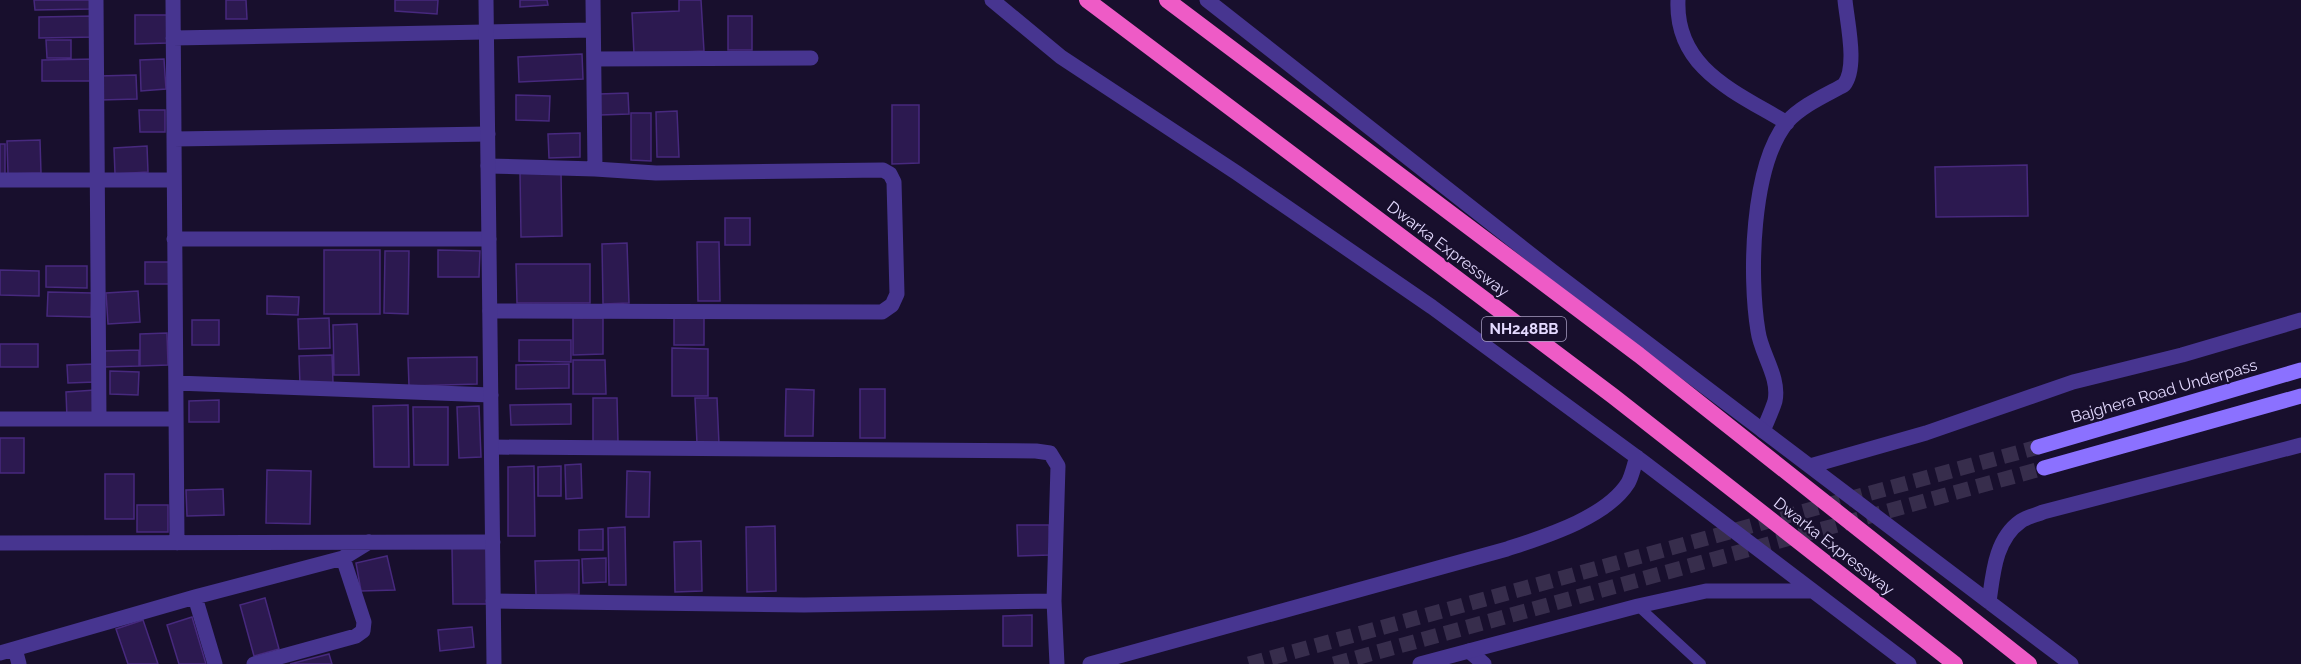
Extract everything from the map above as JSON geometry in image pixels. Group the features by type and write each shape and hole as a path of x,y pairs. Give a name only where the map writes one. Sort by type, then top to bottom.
{"highway":[{"name":"Dwarka Expressway","path":"1087,0 1613,396 1955,664"},
{"name":"Dwarka Expressway","path":"1167,0 1639,356 2029,664"}],"main road":[{"name":"Bajghera Road Underpass","path":"2038,447 2301,370"},
{"path":"2044,468 2301,396"}],"street":[{"path":"96,0 99,419"},
{"path":"172,0 177,543"},
{"path":"486,0 494,664"},
{"path":"593,0 595,169"},
{"path":"992,0 1061,57 1237,173 1432,307 1637,457 1909,664"},
{"path":"1207,0 1551,271 2071,664"},
{"path":"1678,0 1678,18 1682,36 1690,52 1704,69 1733,91 1787,123"},
{"path":"1763,431 1776,390 1759,337 1752,278 1763,176 1775,144 1787,123 1806,107 1844,85 1848,79 1850,55 1845,0"},
{"path":"173,38 593,30"},
{"path":"594,59 811,58"},
{"path":"174,139 488,134"},
{"path":"488,166 656,173 877,169 886,171 894,182 896,300 882,312 490,311"},
{"path":"0,180 174,180"},
{"path":"174,240 489,239"},
{"path":"1809,466 1926,433 2073,382 2182,355 2301,320"},
{"path":"176,382 491,395"},
{"path":"0,419 176,419"},
{"path":"1989,602 1995,560 2009,533 2021,521 2043,512 2301,445"},
{"path":"492,447 1036,451 1050,453 1058,466 1054,601 1057,664"},
{"path":"1090,664 1506,549 1550,534 1578,522 1609,503 1628,484 1637,457"},
{"path":"19,664 7,651 195,597 343,558 369,542"},
{"path":"0,543 493,542"},
{"path":"254,664 356,636 363,631 363,622 343,558"},
{"path":"1420,664 1638,606 1706,591 1813,591"},
{"path":"195,597 215,664"},
{"path":"493,601 804,605 1054,601"},
{"path":"1469,651 1484,664"}],"lane":[{"path":"1638,606 1701,664"}],"building":[{"path":"34,0 91,0 91,9 35,10"},
{"path":"226,0 246,0 247,19 226,19"},
{"path":"395,0 438,0 437,14 395,11"},
{"path":"520,0 547,0 548,5 520,7"},
{"path":"679,0 701,0 704,51 634,54 632,13 679,11"},
{"path":"135,15 167,15 167,43 135,44"},
{"path":"94,16 95,37 39,38 39,17"},
{"path":"728,16 752,16 752,50 728,50"},
{"path":"46,40 71,40 71,58 47,58"},
{"path":"582,54 583,79 519,82 518,57"},
{"path":"96,59 96,81 42,81 42,60"},
{"path":"164,59 166,89 141,91 140,60"},
{"path":"136,75 137,99 100,100 99,76"},
{"path":"628,93 629,114 600,115 599,94"},
{"path":"516,95 550,96 549,121 516,120"},
{"path":"892,105 919,105 919,163 892,164"},
{"path":"139,110 165,110 165,132 140,132"},
{"path":"677,111 679,157 657,157 656,112"},
{"path":"631,113 651,113 651,161 631,160"},
{"path":"580,133 580,157 549,158 548,134"},
{"path":"40,140 41,173 8,174 7,141"},
{"path":"0,144 5,144 5,174 0,174"},
{"path":"147,146 148,172 115,174 114,148"},
{"path":"2027,165 2028,216 1936,217 1935,167"},
{"path":"520,172 561,172 562,236 521,237"},
{"path":"725,218 750,218 750,245 725,245"},
{"path":"697,242 719,242 720,301 698,301"},
{"path":"627,243 629,303 603,304 602,244"},
{"path":"324,250 380,250 380,314 324,314"},
{"path":"438,250 480,251 479,277 438,277"},
{"path":"385,251 409,251 408,314 384,313"},
{"path":"145,262 169,262 169,284 145,284"},
{"path":"516,264 590,264 590,303 517,303"},
{"path":"46,266 87,266 87,288 46,287"},
{"path":"0,270 39,271 39,296 0,295"},
{"path":"138,291 140,322 108,324 106,293"},
{"path":"48,292 92,293 91,317 47,316"},
{"path":"267,296 299,297 298,315 267,314"},
{"path":"329,318 330,348 299,349 298,319"},
{"path":"573,318 603,318 603,354 573,355"},
{"path":"674,318 704,318 704,345 674,345"},
{"path":"192,320 219,320 219,345 192,345"},
{"path":"357,324 359,375 334,375 333,325"},
{"path":"167,333 168,365 140,366 140,334"},
{"path":"519,340 571,340 571,362 519,361"},
{"path":"0,344 38,344 38,367 0,367"},
{"path":"672,348 708,349 708,396 672,396"},
{"path":"139,350 139,366 103,367 103,351"},
{"path":"332,355 333,383 300,385 299,356"},
{"path":"477,357 477,384 409,386 408,358"},
{"path":"573,360 605,360 606,394 573,394"},
{"path":"94,364 95,382 68,383 67,365"},
{"path":"569,364 569,388 516,389 516,365"},
{"path":"110,371 139,372 138,395 110,394"},
{"path":"786,389 814,390 813,436 785,436"},
{"path":"860,389 885,389 885,438 860,438"},
{"path":"95,390 97,416 67,418 66,392"},
{"path":"593,398 617,398 618,442 593,442"},
{"path":"695,398 717,398 719,444 697,444"},
{"path":"219,400 219,422 189,422 189,401"},
{"path":"571,404 571,424 511,425 510,405"},
{"path":"408,405 409,467 374,467 373,406"},
{"path":"479,406 481,457 459,458 457,407"},
{"path":"413,407 448,407 448,465 414,465"},
{"path":"0,438 24,438 24,473 0,473"},
{"path":"581,464 582,498 566,499 565,465"},
{"path":"534,466 535,536 508,536 508,467"},
{"path":"561,466 561,496 538,496 538,467"},
{"path":"267,470 311,471 310,524 266,523"},
{"path":"627,471 650,472 649,517 626,517"},
{"path":"105,474 134,474 134,519 105,519"},
{"path":"223,489 224,515 187,516 186,490"},
{"path":"137,505 168,505 168,532 137,532"},
{"path":"1017,525 1049,525 1050,555 1018,556"},
{"path":"775,526 776,591 747,592 746,527"},
{"path":"625,527 626,585 609,585 608,528"},
{"path":"603,529 603,550 579,550 579,530"},
{"path":"701,541 702,591 675,592 674,542"},
{"path":"487,547 488,604 453,604 452,548"},
{"path":"387,556 395,590 361,591 356,563"},
{"path":"606,558 606,582 583,583 582,559"},
{"path":"579,560 579,594 536,595 535,561"},
{"path":"265,598 279,649 254,656 240,605"},
{"path":"1032,615 1032,646 1003,646 1003,616"},
{"path":"192,617 206,664 179,664 167,625"},
{"path":"143,620 158,664 128,664 116,629"},
{"path":"472,627 474,647 440,651 438,630"},
{"path":"329,654 332,664 290,664"}],"tunnel":[{"path":"1249,664 2038,447"},
{"path":"1334,664 2044,468"}]}
